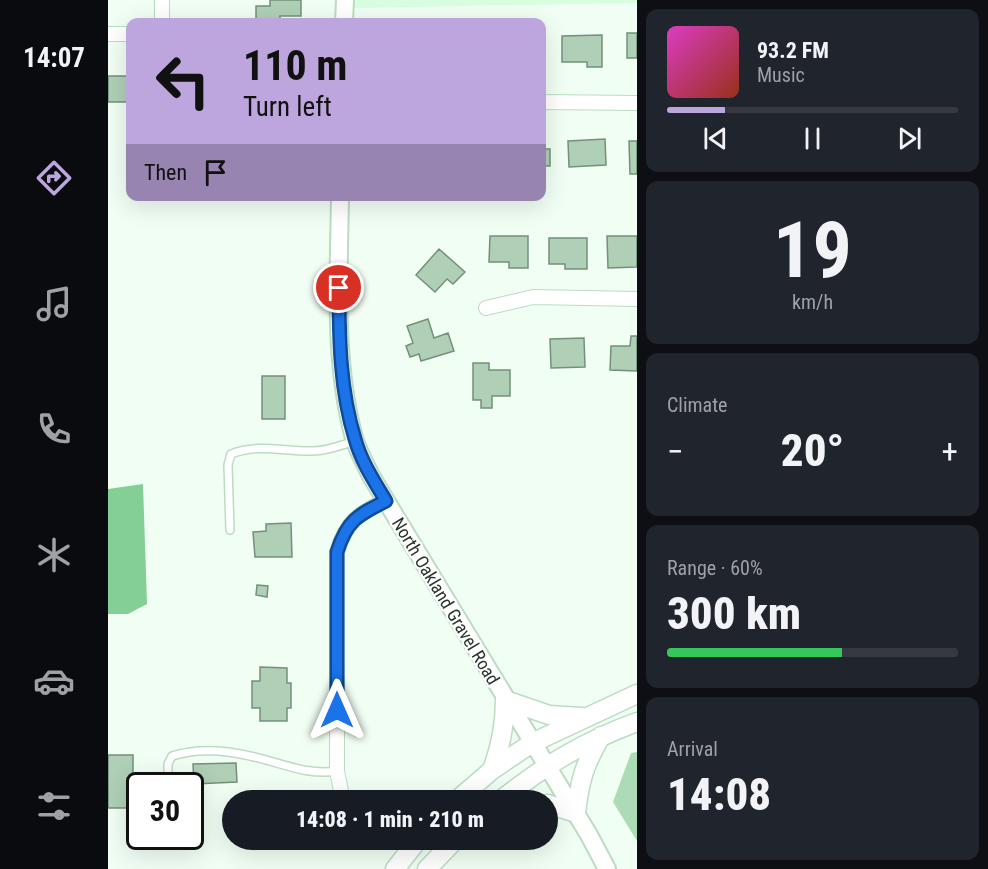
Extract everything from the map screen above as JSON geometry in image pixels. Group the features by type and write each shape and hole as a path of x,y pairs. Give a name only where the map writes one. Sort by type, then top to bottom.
{"main road":[{"path":"469,790 492,770 532,743 637,694"},
{"path":"492,770 505,728 506,700 549,715 584,717"},
{"path":"514,790 570,751 600,736 637,722"},
{"path":"558,807 576,813 579,784 585,765 600,736"},
{"path":"395,869 410,850"},
{"path":"427,869 445,850"}],"street":[{"path":"162,0 162,18"},
{"path":"344,18 345,0"},
{"path":"108,34 126,34"},
{"path":"546,102 637,103"},
{"name":"North Oakland Gravel Road","path":"340,201 340,360 347,408 355,441 371,476 576,813 607,869"},
{"path":"486,308 533,297 637,299"},
{"path":"341,790 337,771 337,552 343,534 358,515 386,501"}],"lane":[{"path":"230,530 228,465 231,454 241,450 267,448 315,451 355,441"},
{"path":"168,772 168,764 172,756 183,752 204,751 230,752 310,772 337,771"}],"shaded area":[{"path":"353,0 637,0 637,3 353,8"},
{"path":"637,752 637,841 613,802 631,753"}],"green space":[{"path":"143,484 147,604 128,614 108,614 108,489"}],"building":[{"path":"270,0 301,0 301,16 256,18 256,6 270,6"},
{"path":"627,33 637,33 637,58 627,58"},
{"path":"602,35 602,67 587,67 587,62 562,62 562,36"},
{"path":"108,76 126,76 126,102 108,102"},
{"path":"605,139 606,165 569,167 568,141"},
{"path":"629,141 637,141 637,174 630,174"},
{"path":"546,149 550,149 550,166 546,166"},
{"path":"490,236 528,236 528,268 509,268 509,262 489,262"},
{"path":"607,236 637,236 637,267 608,268"},
{"path":"549,238 587,238 587,269 565,269 565,264 549,264"},
{"path":"439,249 465,272 453,284 447,279 435,292 416,275"},
{"path":"428,319 434,338 448,333 454,351 421,361 419,354 410,357 406,346 413,343 407,326"},
{"path":"631,336 637,336 637,371 610,370 611,346 630,346"},
{"path":"584,338 585,367 551,368 550,339"},
{"path":"473,363 489,363 489,370 510,370 510,396 492,396 492,408 481,408 481,400 473,400"},
{"path":"262,376 285,376 285,419 262,419"},
{"path":"291,523 292,557 255,557 253,532 266,531 266,524"},
{"path":"257,585 268,586 267,597 256,595"},
{"path":"260,667 287,668 287,683 291,683 291,708 287,708 287,721 260,721 260,708 252,708 252,681 260,681"},
{"path":"108,755 133,755 133,772 126,772 126,808 108,808"},
{"path":"236,763 237,782 204,784 204,772 193,772 193,764"}],"route":[{"path":"337,710 337,552 343,534 358,515 386,501 371,476 355,441 347,408 340,360 339,288"}]}
